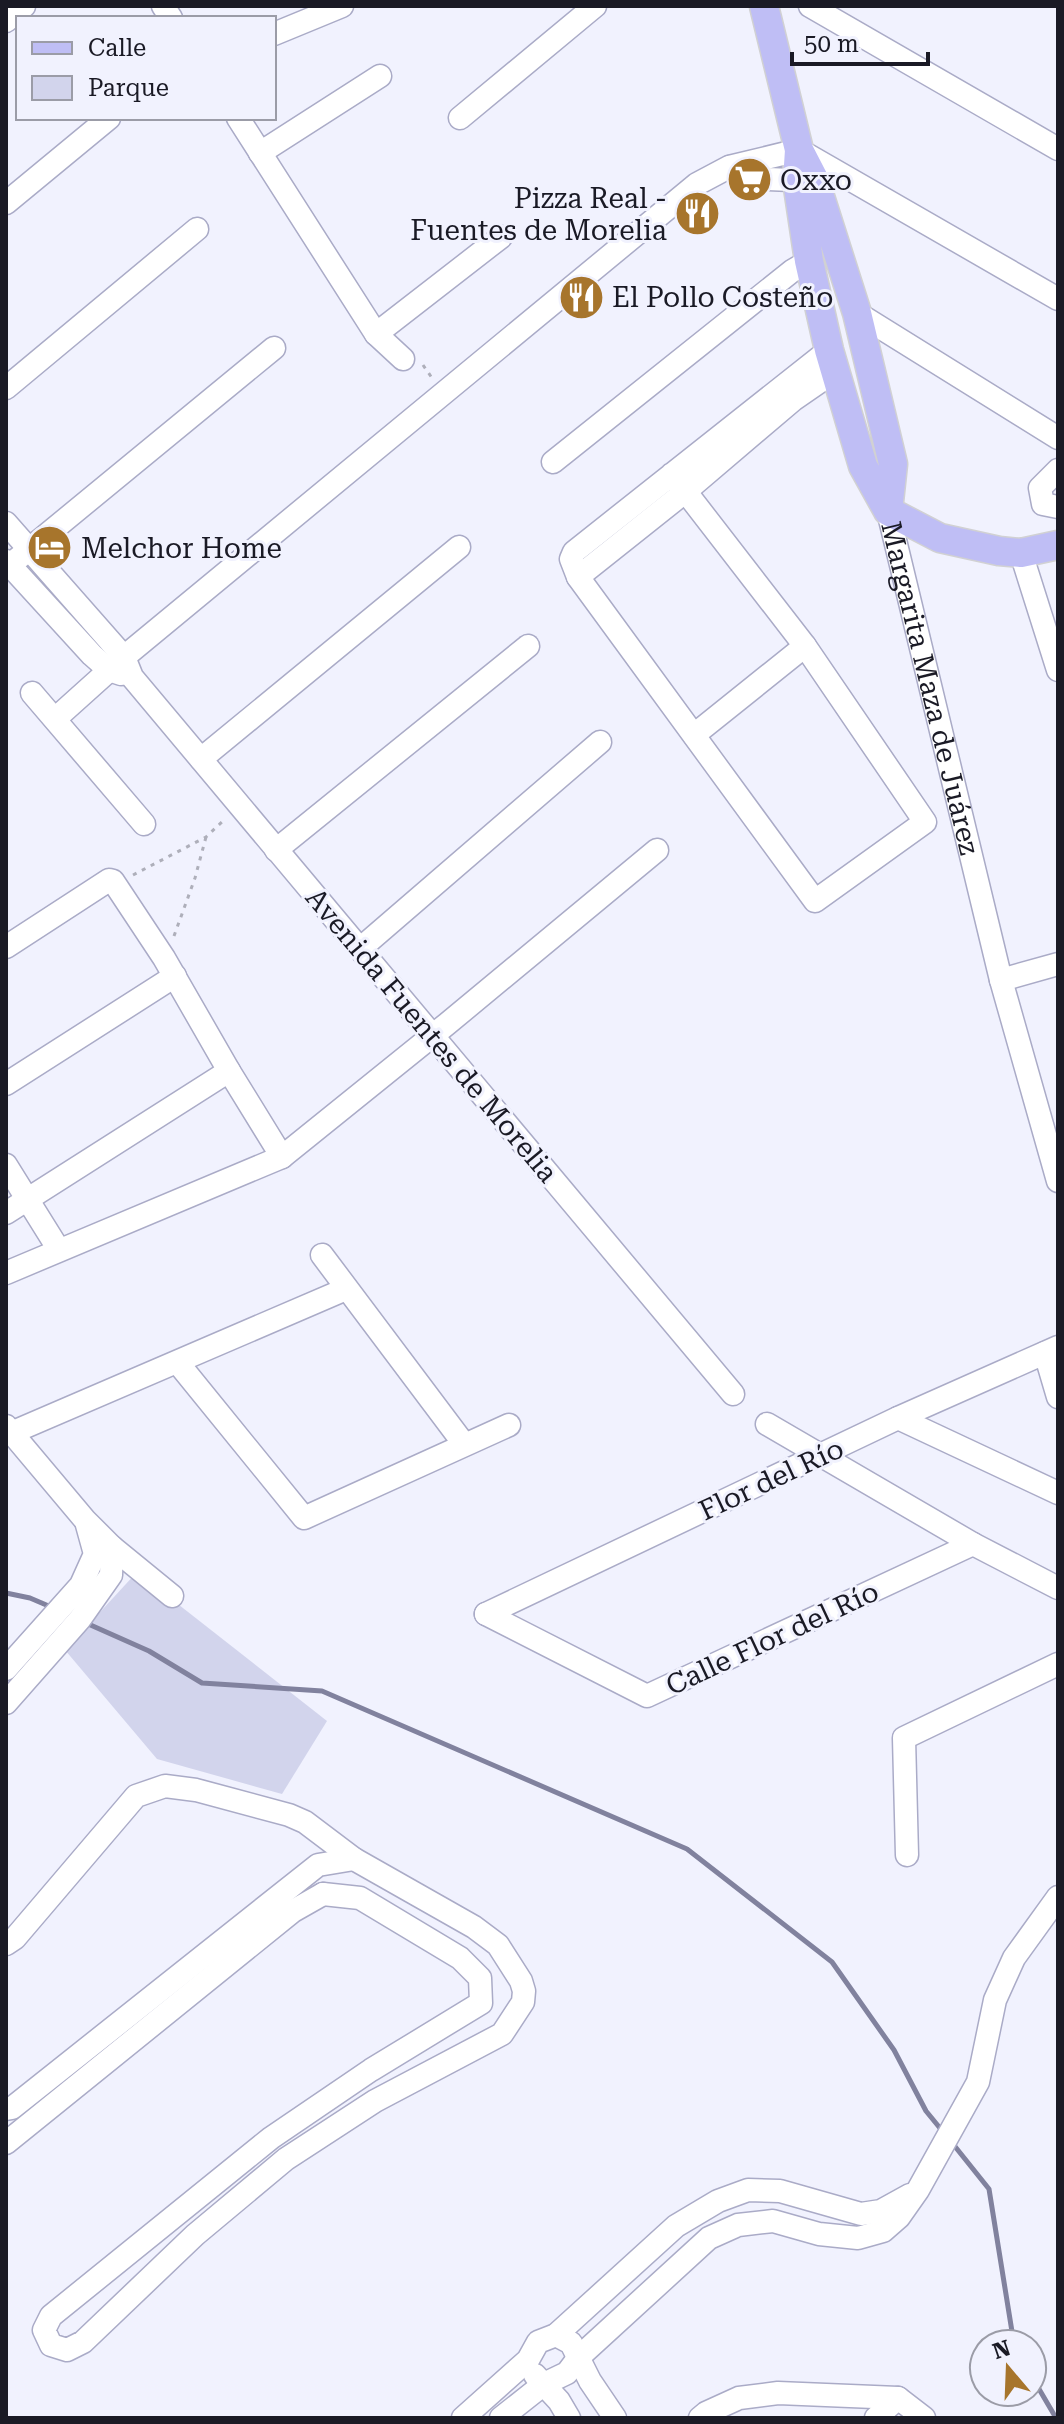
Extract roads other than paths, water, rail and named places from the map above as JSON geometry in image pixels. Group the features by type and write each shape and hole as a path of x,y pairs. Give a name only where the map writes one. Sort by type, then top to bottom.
{"main road":[{"name":"Margarita Maza de Juárez","path":"764,6 806,181 857,313 893,464 888,511"},
{"name":"Margarita Maza de Juárez","path":"806,181 809,261 832,361 863,466 888,511"},
{"path":"888,511 940,538 1021,553 1058,545"}],"street":[{"path":"6,21 24,6"},
{"path":"276,33 342,6"},
{"path":"460,118 595,6"},
{"path":"810,6 1058,149"},
{"path":"260,153 380,76"},
{"path":"6,203 107,120"},
{"path":"239,120 376,334 403,359"},
{"path":"55,719 121,668 443,394 697,184 729,167 799,150 1058,299"},
{"path":"729,167 768,179 806,181 845,176"},
{"path":"6,388 197,229"},
{"path":"376,334 501,237"},
{"path":"553,462 792,271 809,261"},
{"path":"857,313 1058,438"},
{"path":"8,563 28,550 274,348"},
{"path":"679,482 805,646 925,822 815,901 578,577 679,482 832,361"},
{"path":"1058,470 1040,488 1043,504 1058,507"},
{"name":"Margarita Maza de Juárez","path":"888,511 1001,980 1058,1181"},
{"name":"Avenida Fuentes de Morelia","path":"6,523 121,668 361,948 733,1394"},
{"path":"201,759 459,547"},
{"path":"1021,553 1058,670"},
{"name":"Avenida Fuentes de Morelia","path":"8,563 121,668"},
{"path":"276,850 528,646"},
{"path":"694,735 805,646"},
{"path":"32,693 144,824"},
{"path":"361,948 600,742"},
{"path":"6,1273 282,1157 657,850"},
{"path":"6,947 112,882 169,967 282,1157"},
{"path":"1001,980 1058,964"},
{"path":"6,1084 169,967"},
{"path":"6,1213 229,1071"},
{"path":"6,1165 59,1250"},
{"path":"322,1255 464,1444"},
{"path":"6,1669 111,1575 104,1551 85,1520 9,1429 178,1363 346,1289"},
{"path":"1052,1350 1058,1397"},
{"name":"Flor del Río","path":"486,1614 898,1418 1052,1350"},
{"path":"178,1363 304,1518 509,1425"},
{"path":"898,1418 1058,1493"},
{"path":"767,1424 973,1544 1058,1588"},
{"name":"Calle Flor del Río","path":"486,1614 647,1696 973,1544"},
{"path":"104,1551 172,1596"},
{"path":"6,1703 65,1616"},
{"path":"907,1855 904,1738 1058,1664"},
{"path":"6,1944 15,1938 136,1796 165,1786 196,1790 305,1822 354,1859 474,1927 498,1945 524,1991 519,2010 502,2034 375,2101 286,2159 195,2235 83,2342 67,2350 51,2345 44,2330 51,2316 271,2138 371,2070 481,2003"},
{"path":"305,1822 318,1865 316,1885 323,1894"},
{"path":"6,2109 12,2108 318,1865 354,1859"},
{"path":"347,1895 356,1883 354,1859"},
{"path":"6,2143 293,1911 323,1894 360,1898 460,1958 480,1978 481,2003"},
{"path":"501,2418 544,2384 567,2373 579,2357 709,2238 738,2225 773,2221 819,2234 858,2238 883,2231 899,2217 923,2182 978,2082 995,2000 1014,1958 1058,1897"},
{"path":"480,1978 497,1972 515,1973"},
{"path":"481,2003 501,2013 519,2010"},
{"path":"463,2418 528,2360 538,2342 556,2335 676,2226 718,2201 748,2190 780,2191 861,2214 881,2211 923,2182"},
{"path":"556,2335 571,2343 608,2416"},
{"path":"528,2360 532,2373 559,2401 569,2418"},
{"path":"700,2418 739,2398 778,2393 898,2398 924,2418"},
{"path":"876,2418 898,2398"}],"waterway":[{"path":"6,1593 51,1607"},
{"path":"86,1623 149,1651 202,1683 322,1691 687,1849 832,1962 894,2050 926,2111 944,2133"},
{"path":"953,2144 989,2189 1011,2328"},
{"path":"1048,2404 1056,2418"}],"place":[{"name":"Oxxo","path":"749,180"},
{"name":"Pizza Real - Fuentes de Morelia","path":"698,214"},
{"name":"El Pollo Costeño","path":"581,297"},
{"name":"Melchor Home","path":"50,548"}]}
